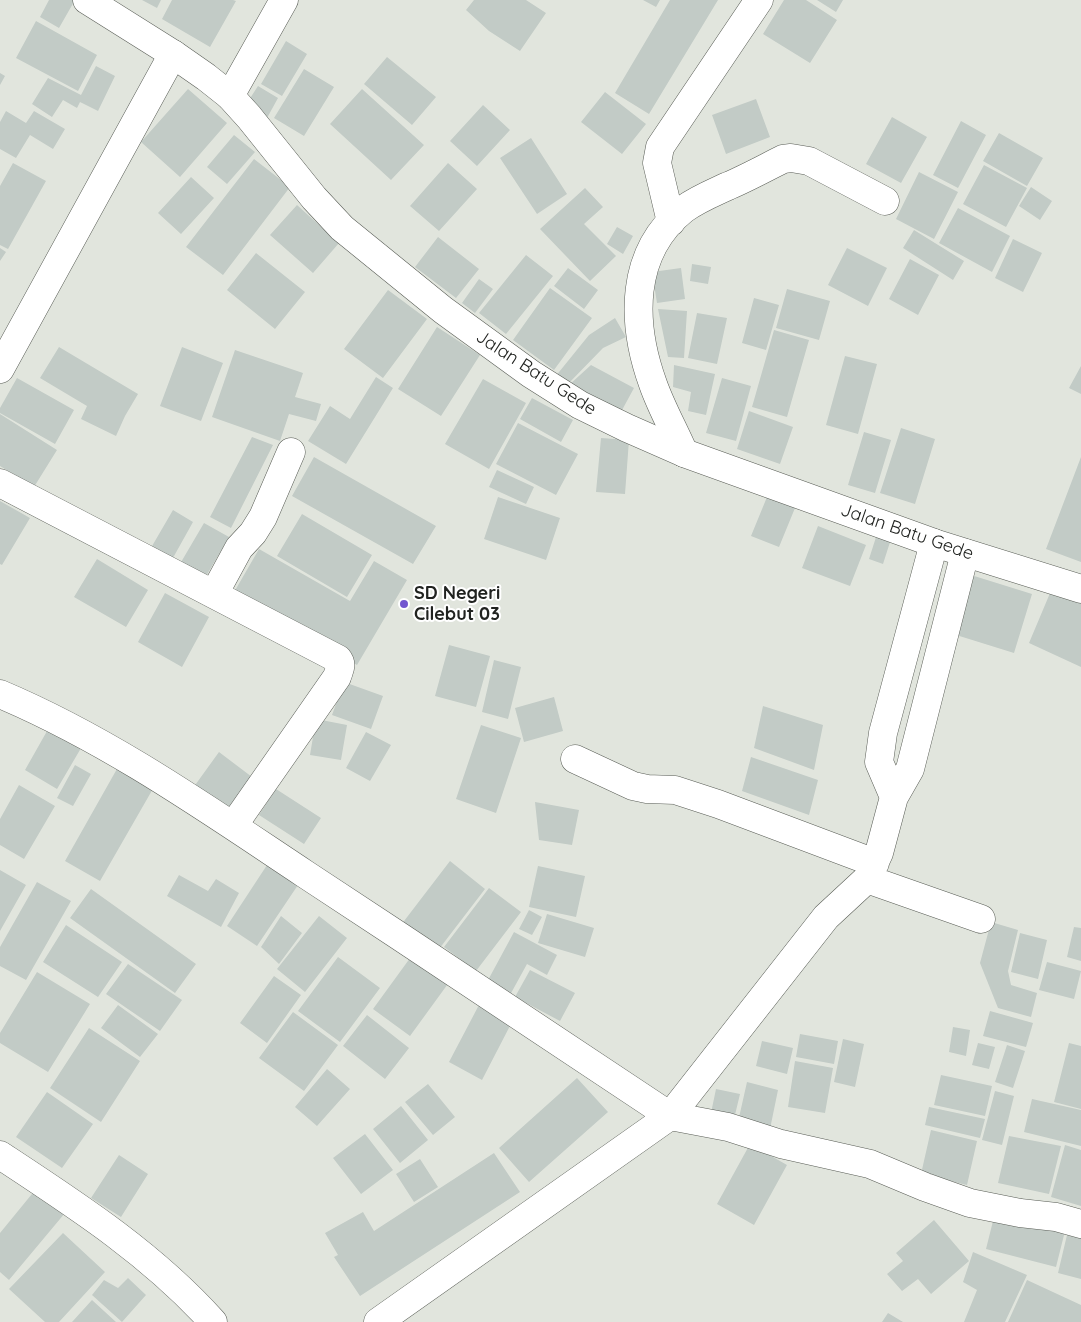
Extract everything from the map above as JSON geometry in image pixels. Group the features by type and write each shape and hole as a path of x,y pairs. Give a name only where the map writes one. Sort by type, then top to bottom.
{"street":[{"name":"Jalan Batu Gede","path":"87,0 206,76 230,96 314,198 342,228 443,310 531,374 580,404 627,428 684,453 934,543 1081,589"},
{"path":"230,96 284,0"},
{"path":"671,222 656,163 660,147 752,3"},
{"path":"0,369 10,329 173,54"},
{"path":"684,453 653,385 638,325 638,299 642,272 653,246 671,222 684,209 704,196 783,159 791,158 809,161 886,201"},
{"path":"214,594 239,548 253,533 263,517 291,452"},
{"path":"0,483 338,659 341,667 336,677 233,826"},
{"path":"894,797 879,762 883,733 934,543"},
{"path":"378,1322 670,1116 826,917 871,871 879,853 894,797 910,768 965,553"},
{"path":"0,694 32,707 94,739 233,826 670,1116 728,1127 781,1144 870,1164 970,1203 1020,1213 1056,1217 1081,1224"},
{"path":"575,759 633,786 647,789 675,790 718,804 981,919"},
{"path":"0,1155 71,1202 132,1246 194,1300 213,1322"}],"building":[{"path":"49,0 75,0 59,28 40,17"},
{"path":"142,0 161,0 157,8"},
{"path":"172,0 236,1 210,47 162,19"},
{"path":"474,0 526,0 546,13 520,51 489,31 466,10"},
{"path":"643,0 660,0 656,7"},
{"path":"670,0 718,0 649,114 615,93"},
{"path":"784,0 806,0 837,20 810,63 763,34"},
{"path":"817,0 843,0 836,12"},
{"path":"36,21 97,55 78,91 16,58"},
{"path":"286,41 307,54 282,96 261,84"},
{"path":"387,57 436,97 412,125 364,84"},
{"path":"96,66 115,76 98,111 80,102 77,108 63,100 52,117 32,104 48,78 81,95"},
{"path":"304,69 334,87 304,136 274,118"},
{"path":"0,73 5,76 0,85"},
{"path":"258,86 278,98 267,118 245,106"},
{"path":"188,89 227,123 180,177 141,142"},
{"path":"362,89 424,145 391,180 330,124"},
{"path":"605,92 646,124 622,154 581,122"},
{"path":"756,99 770,137 726,154 712,115"},
{"path":"483,105 510,130 477,166 450,141"},
{"path":"6,111 26,123 34,111 65,129 53,149 30,135 16,158 0,149 0,122"},
{"path":"892,117 927,137 901,183 866,164"},
{"path":"961,121 986,135 958,188 933,175"},
{"path":"999,133 1043,158 1027,186 983,161"},
{"path":"234,135 255,152 227,184 207,167"},
{"path":"531,138 567,194 537,214 500,158"},
{"path":"254,159 290,187 223,275 186,247"},
{"path":"13,163 46,181 8,249 0,245 0,186"},
{"path":"448,163 477,189 439,231 410,206"},
{"path":"984,165 1027,188 1006,227 963,204"},
{"path":"919,172 958,192 934,239 896,219"},
{"path":"191,177 214,198 181,234 158,213"},
{"path":"1031,187 1052,201 1040,220 1019,206"},
{"path":"585,188 603,207 584,224 616,256 590,281 540,229"},
{"path":"297,205 339,243 313,273 270,235"},
{"path":"958,208 1010,236 992,272 939,243"},
{"path":"617,227 633,236 623,254 607,244"},
{"path":"914,230 964,261 953,280 903,248"},
{"path":"438,237 479,269 456,298 415,267"},
{"path":"1013,239 1042,253 1023,292 995,278"},
{"path":"0,248 6,252 0,261"},
{"path":"847,248 887,268 868,306 828,285"},
{"path":"256,253 305,292 275,329 227,290"},
{"path":"526,255 553,276 506,334 479,313"},
{"path":"910,259 939,275 918,315 889,299"},
{"path":"692,264 711,267 708,284 690,281"},
{"path":"568,268 598,290 584,309 554,286"},
{"path":"681,268 685,299 657,303 652,272"},
{"path":"479,279 493,289 475,313 462,303"},
{"path":"550,288 592,318 554,370 513,340"},
{"path":"787,289 830,301 819,340 776,328"},
{"path":"388,290 427,319 383,378 344,349"},
{"path":"754,298 779,305 766,350 742,343"},
{"path":"658,309 687,311 684,358 668,357"},
{"path":"697,313 727,318 717,364 688,358"},
{"path":"615,318 626,337 603,348 568,384 555,377 589,335"},
{"path":"437,327 480,355 441,416 398,389"},
{"path":"774,330 809,340 787,417 752,407"},
{"path":"59,347 138,394 116,436 81,419 87,406 40,378"},
{"path":"182,347 223,363 201,421 160,406"},
{"path":"235,350 303,373 295,397 321,404 316,421 289,414 280,441 212,417"},
{"path":"845,356 877,364 858,434 826,425"},
{"path":"591,365 634,388 621,412 569,385"},
{"path":"674,365 715,374 706,415 688,411 691,392 673,387"},
{"path":"1081,366 1081,394 1069,388"},
{"path":"376,377 393,388 346,464 308,441 330,406 350,419"},
{"path":"17,378 74,410 55,444 0,413 0,408"},
{"path":"722,378 751,386 736,441 706,433"},
{"path":"483,379 526,403 489,469 445,444"},
{"path":"532,398 573,420 561,442 520,419"},
{"path":"749,411 793,427 780,464 737,449"},
{"path":"0,414 57,450 34,487 0,466"},
{"path":"518,423 578,454 556,495 496,464"},
{"path":"901,428 935,439 915,504 880,493"},
{"path":"864,432 891,440 875,493 848,485"},
{"path":"252,437 273,445 231,528 210,517"},
{"path":"601,438 629,440 625,494 596,492"},
{"path":"314,457 436,526 413,564 292,496"},
{"path":"1081,457 1081,562 1046,549"},
{"path":"497,470 534,487 526,504 489,487"},
{"path":"498,497 560,518 546,560 484,539"},
{"path":"767,497 795,508 779,547 751,536"},
{"path":"0,501 30,518 2,565 0,564"},
{"path":"173,510 193,522 169,565 148,553"},
{"path":"302,514 372,555 347,597 277,556"},
{"path":"204,523 229,537 202,583 177,569"},
{"path":"818,526 866,545 850,586 802,568"},
{"path":"877,534 891,539 883,564 869,559"},
{"path":"259,549 350,601 374,561 407,580 357,665 233,594"},
{"path":"97,559 148,590 126,627 74,597"},
{"path":"971,575 1032,594 1014,653 953,634"},
{"path":"1053,586 1081,598 1081,667 1029,643"},
{"path":"165,593 209,617 182,667 138,642"},
{"path":"449,645 490,656 476,707 435,696"},
{"path":"494,660 521,667 508,719 482,712"},
{"path":"344,682 383,696 371,729 332,715"},
{"path":"554,697 563,731 524,742 515,708"},
{"path":"763,706 823,725 814,770 754,748"},
{"path":"316,719 347,725 341,760 310,755"},
{"path":"51,724 84,743 57,789 25,770"},
{"path":"481,725 521,738 496,813 456,799"},
{"path":"366,732 391,745 370,781 346,768"},
{"path":"219,752 252,777 227,812 193,788"},
{"path":"751,757 818,780 809,815 742,791"},
{"path":"122,760 158,780 100,881 65,861"},
{"path":"75,765 91,774 73,806 57,798"},
{"path":"19,785 55,806 24,859 0,845 0,819"},
{"path":"276,789 321,818 304,844 259,815"},
{"path":"535,802 579,810 572,845 539,840"},
{"path":"450,861 485,889 436,953 401,925"},
{"path":"269,862 300,882 257,946 227,926"},
{"path":"538,866 585,876 576,917 529,907"},
{"path":"0,870 26,885 0,931"},
{"path":"179,875 208,891 216,879 239,893 221,927 167,896"},
{"path":"37,882 71,901 26,980 0,966 0,947"},
{"path":"489,888 521,912 476,971 444,947"},
{"path":"91,889 196,964 175,993 70,918"},
{"path":"529,910 542,917 532,935 519,929"},
{"path":"547,914 594,928 585,957 538,943"},
{"path":"281,916 302,933 279,964 261,947"},
{"path":"319,916 347,938 305,992 277,969"},
{"path":"991,922 1018,930 1008,971 1011,985 1037,993 1031,1017 998,1008 980,963"},
{"path":"66,925 122,962 98,997 43,962"},
{"path":"1074,927 1081,928 1081,961 1067,957"},
{"path":"514,932 557,955 547,975 527,964 510,995 487,982"},
{"path":"1020,933 1047,940 1038,979 1011,972"},
{"path":"413,954 450,981 410,1036 373,1009"},
{"path":"338,957 380,988 340,1042 298,1011"},
{"path":"1047,962 1081,971 1074,999 1039,990"},
{"path":"128,964 182,1000 160,1031 106,994"},
{"path":"530,970 575,993 560,1021 515,997"},
{"path":"37,972 90,1004 48,1072 0,1043 0,1033"},
{"path":"274,976 301,995 267,1043 240,1023"},
{"path":"480,1003 513,1020 482,1080 449,1062"},
{"path":"118,1005 158,1034 140,1057 101,1028"},
{"path":"990,1011 1033,1023 1026,1047 983,1036"},
{"path":"293,1012 338,1045 304,1091 259,1058"},
{"path":"367,1015 409,1048 385,1079 343,1046"},
{"path":"953,1027 970,1030 966,1056 949,1052"},
{"path":"89,1028 140,1061 101,1122 50,1088"},
{"path":"800,1034 838,1041 834,1064 796,1057"},
{"path":"843,1039 864,1044 855,1087 834,1082"},
{"path":"762,1041 793,1048 787,1074 756,1066"},
{"path":"978,1043 995,1047 989,1069 972,1065"},
{"path":"1069,1043 1081,1046 1081,1109 1054,1102"},
{"path":"1007,1045 1025,1051 1013,1088 995,1082"},
{"path":"795,1061 833,1068 825,1113 788,1107"},
{"path":"327,1069 350,1089 317,1126 295,1107"},
{"path":"941,1075 992,1086 985,1116 934,1105"},
{"path":"577,1078 608,1112 529,1182 499,1148"},
{"path":"747,1082 778,1090 770,1129 738,1122"},
{"path":"428,1084 455,1117 433,1135 405,1102"},
{"path":"716,1089 740,1094 734,1119 711,1113"},
{"path":"995,1091 1014,1096 1002,1145 982,1140"},
{"path":"47,1092 93,1124 62,1168 16,1137"},
{"path":"1032,1099 1081,1110 1081,1146 1024,1132"},
{"path":"401,1106 428,1140 400,1163 373,1129"},
{"path":"929,1107 985,1119 980,1138 925,1125"},
{"path":"931,1130 977,1141 967,1185 921,1174"},
{"path":"365,1134 393,1170 361,1194 333,1158"},
{"path":"1009,1136 1061,1146 1049,1194 998,1183"},
{"path":"750,1144 787,1165 754,1225 717,1204"},
{"path":"1065,1145 1081,1150 1081,1206 1051,1197"},
{"path":"494,1153 520,1192 360,1296 334,1257 338,1255 325,1233 363,1212 374,1231"},
{"path":"119,1155 148,1174 121,1217 91,1198"},
{"path":"420,1159 438,1187 414,1202 396,1174"},
{"path":"36,1189 65,1213 9,1280 0,1272 0,1233"},
{"path":"995,1213 1065,1231 1056,1267 986,1249"},
{"path":"934,1220 969,1261 931,1294 918,1279 902,1291 887,1274 903,1261 896,1253"},
{"path":"63,1233 105,1272 59,1322 45,1322 9,1289"},
{"path":"1067,1235 1081,1238 1081,1279 1058,1273"},
{"path":"973,1252 1027,1275 1005,1322 964,1322 977,1290 963,1282"},
{"path":"128,1278 146,1295 122,1322 92,1295 104,1280 118,1288"},
{"path":"1027,1280 1081,1305 1081,1322 1008,1322"},
{"path":"92,1300 116,1322 72,1322"},
{"path":"888,1313 903,1322 882,1322"}],"place":[{"name":"SD Negeri Cilebut 03","path":"404,604"}]}
